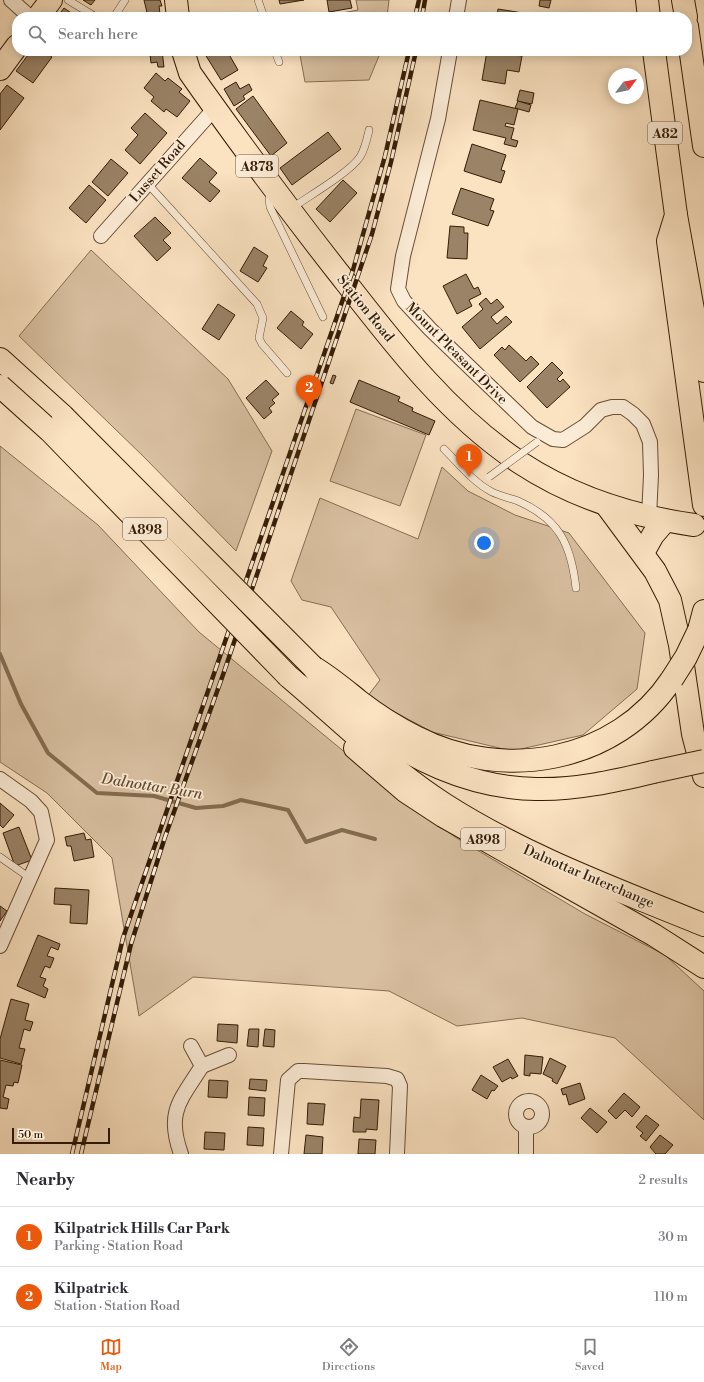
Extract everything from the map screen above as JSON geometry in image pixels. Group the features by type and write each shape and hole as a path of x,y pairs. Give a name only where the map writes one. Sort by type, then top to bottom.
{"main road":[{"path":"42,12 51,0"},
{"path":"176,0 177,12"},
{"path":"647,0 648,12"},
{"path":"683,0 685,12"},
{"path":"0,69 12,53"},
{"name":"Station Road","path":"185,56 190,73 276,192 372,316 418,371 452,407 489,439 519,462 576,493 607,506 657,519 694,526"},
{"name":"A82","path":"655,56 676,215 704,371"},
{"name":"A82","path":"691,56 704,146"},
{"path":"676,215 668,241 704,505"},
{"name":"A898","path":"0,359 63,416 134,486 313,668 330,691 384,738 417,758 457,774 494,783 540,789 587,786 704,761"},
{"name":"A898","path":"0,386 50,431 288,676 302,697 378,769 423,804 654,935 704,967"},
{"name":"Station Road","path":"607,506 643,553 655,571 670,600 675,619 693,734 704,776"},
{"path":"643,553 653,535 657,519"},
{"name":"A898","path":"313,668 333,678 380,716 418,738 451,751 501,761 545,759 588,747 614,734 640,715 663,692 672,679 686,657 701,620"},
{"name":"Dalnottar Interchange","path":"288,676 386,762 444,804 511,842 704,925"}],"street":[{"path":"11,0 24,12"},
{"path":"457,12 459,0"},
{"name":"Mount Pleasant Drive","path":"449,56 438,119 404,256 398,289 404,301 430,329 532,427 541,438 562,440 585,426 601,410 612,407 624,407 633,414 643,424 650,442 651,475 657,519"},
{"name":"Lusset Road","path":"101,236 214,108"},
{"path":"0,779 31,801 44,818 47,840 0,946"},
{"path":"191,1046 202,1066"},
{"path":"182,1154 174,1132 176,1110 202,1066 229,1055"},
{"path":"281,1154 288,1080 298,1071 304,1070 387,1076 397,1079 400,1086 397,1154"},
{"path":"526,1128 526,1154"}],"lane":[{"path":"68,0 88,12"},
{"path":"117,12 125,0"},
{"path":"258,0 262,12"},
{"path":"276,56 279,62"},
{"path":"290,209 341,174 359,158 366,143 369,130"},
{"path":"147,183 257,304 264,318 259,338 262,344 288,373"},
{"path":"276,192 270,198 270,207 323,317"},
{"path":"479,484 541,438"},
{"path":"444,449 479,484 493,492 517,501 547,518 565,542 574,570 576,588"},
{"path":"0,857 30,878"}],"shaded area":[{"path":"356,0 389,0 388,12 347,12 358,10"},
{"path":"300,56 379,56 369,80 305,82"},
{"path":"91,250 228,379 272,451 236,551 144,457 19,336"},
{"path":"356,409 426,435 400,506 330,481"},
{"path":"0,446 98,525 199,632 347,754 455,837 585,914 665,955 704,991 704,1120 615,1038 522,1018 457,1026 389,991 193,977 139,1016 112,858 47,793 0,762"},
{"path":"442,467 468,491 515,515 569,533 645,633 637,689 583,735 512,751 432,732 367,697 380,680 331,607 302,600 291,581 320,498 418,539"}],"building":[{"path":"83,0 95,0 91,5"},
{"path":"144,0 160,0 162,6 159,6 160,12 147,12"},
{"path":"279,0 304,0 280,4"},
{"path":"327,0 350,0 352,8 329,12"},
{"path":"540,0 551,0 549,8 539,6"},
{"path":"64,8 70,12 61,12"},
{"path":"498,9 517,12 498,12"},
{"path":"27,56 52,57 33,83 16,71"},
{"path":"150,56 163,56 164,67 158,67 157,62 151,63"},
{"path":"206,56 230,56 238,70 221,80"},
{"path":"486,56 522,56 519,72 507,70 505,84 482,80"},
{"path":"156,73 165,81 168,78 182,89 179,92 190,101 177,117 166,109 164,112 151,101 154,97 144,88"},
{"path":"236,82 240,89 249,84 252,90 243,96 245,99 234,106 224,89"},
{"path":"7,85 24,98 0,130 0,94"},
{"path":"520,90 534,93 532,104 517,101"},
{"path":"253,96 287,143 271,156 236,109"},
{"path":"480,100 518,109 514,125 506,123 505,126 514,128 511,139 518,141 516,147 504,144 506,138 473,130"},
{"path":"518,101 531,105 529,112 515,108"},
{"path":"145,113 167,133 140,164 125,150 138,135 131,128"},
{"path":"328,132 341,149 292,185 280,168"},
{"path":"472,144 506,155 501,170 505,171 501,183 464,171"},
{"path":"200,158 217,173 209,182 220,191 210,202 182,178"},
{"path":"111,159 128,173 108,196 92,182"},
{"path":"343,180 357,193 330,222 316,209"},
{"path":"89,185 106,200 86,223 69,208"},
{"path":"461,188 494,199 490,210 494,211 488,226 452,214"},
{"path":"155,217 171,233 163,240 171,248 157,261 134,236"},
{"path":"450,226 464,227 464,233 468,233 467,259 447,258"},
{"path":"254,247 268,256 263,266 267,268 258,282 240,271"},
{"path":"466,274 474,289 478,287 481,294 469,300 472,306 457,314 443,286"},
{"path":"486,298 491,304 497,299 504,307 491,317 497,324 506,316 512,322 480,349 462,327 483,309 479,304"},
{"path":"218,304 235,315 219,340 202,329"},
{"path":"291,311 304,322 302,325 313,334 301,349 277,328"},
{"path":"509,345 526,361 531,356 539,364 520,382 494,355 502,347 505,350"},
{"path":"552,362 563,373 557,379 560,382 563,379 570,387 547,408 527,387"},
{"path":"333,375 336,376 333,384 330,383"},
{"path":"266,380 279,394 272,400 275,403 269,408 272,412 264,419 246,398"},
{"path":"359,380 400,397 398,401 413,408 412,411 435,421 429,435 350,402"},
{"path":"0,803 14,815 3,828 0,825"},
{"path":"19,827 32,860 15,866 3,833"},
{"path":"84,833 86,840 91,839 94,857 74,861 71,846 67,846 65,837"},
{"path":"55,888 89,890 87,924 70,923 71,905 54,904"},
{"path":"0,906 7,911 0,921"},
{"path":"38,935 60,944 58,950 51,947 47,956 54,958 50,968 45,966 40,977 46,979 43,986 48,989 45,998 17,986"},
{"path":"11,999 29,1004 25,1020 33,1022 30,1031 24,1029 19,1048 25,1049 21,1064 0,1058 0,1039"},
{"path":"218,1024 238,1025 237,1043 217,1041"},
{"path":"249,1029 259,1029 258,1047 247,1046"},
{"path":"265,1029 275,1030 274,1047 263,1046"},
{"path":"525,1055 543,1057 541,1074 530,1073 530,1076 524,1075"},
{"path":"550,1058 566,1066 557,1084 552,1081 553,1079 543,1074"},
{"path":"508,1059 518,1076 512,1079 511,1077 502,1082 493,1067"},
{"path":"0,1060 22,1065 18,1083 14,1082 13,1086 6,1085 3,1097 9,1099 7,1109 0,1108"},
{"path":"481,1075 498,1086 494,1091 492,1090 487,1099 472,1090"},
{"path":"250,1079 267,1080 266,1091 249,1089"},
{"path":"209,1080 228,1081 227,1098 208,1097"},
{"path":"580,1083 585,1099 569,1105 566,1094 563,1095 561,1089"},
{"path":"624,1093 640,1107 632,1117 625,1110 616,1119 608,1111"},
{"path":"249,1097 265,1098 264,1116 248,1115"},
{"path":"361,1099 379,1100 377,1130 366,1129 366,1132 353,1132 354,1117 360,1118"},
{"path":"308,1103 325,1104 323,1125 307,1124"},
{"path":"590,1108 607,1122 597,1133 581,1118"},
{"path":"646,1115 659,1125 646,1141 640,1136 643,1133 636,1127"},
{"path":"248,1127 264,1128 263,1146 247,1145"},
{"path":"205,1132 225,1133 224,1150 204,1149"},
{"path":"306,1135 323,1137 322,1154 304,1154"},
{"path":"660,1135 673,1145 665,1154 656,1154 650,1147"},
{"path":"359,1139 376,1140 375,1154 358,1154"}],"waterway":[{"name":"Dalnottar Burn","path":"0,654 21,704 48,753 97,793 154,796 196,808 223,806 241,800 288,810 306,842 342,830 375,839"}],"railway":[{"path":"416,12 419,0"},
{"path":"423,12 425,0"},
{"path":"72,1154 123,938 353,270 385,156 408,56"},
{"path":"81,1154 131,944 165,837 224,672 372,234 391,162 415,56"}],"place":[{"name":"Kilpatrick","path":"309,408"},
{"name":"Kilpatrick Hills Car Park","path":"469,477"}]}
